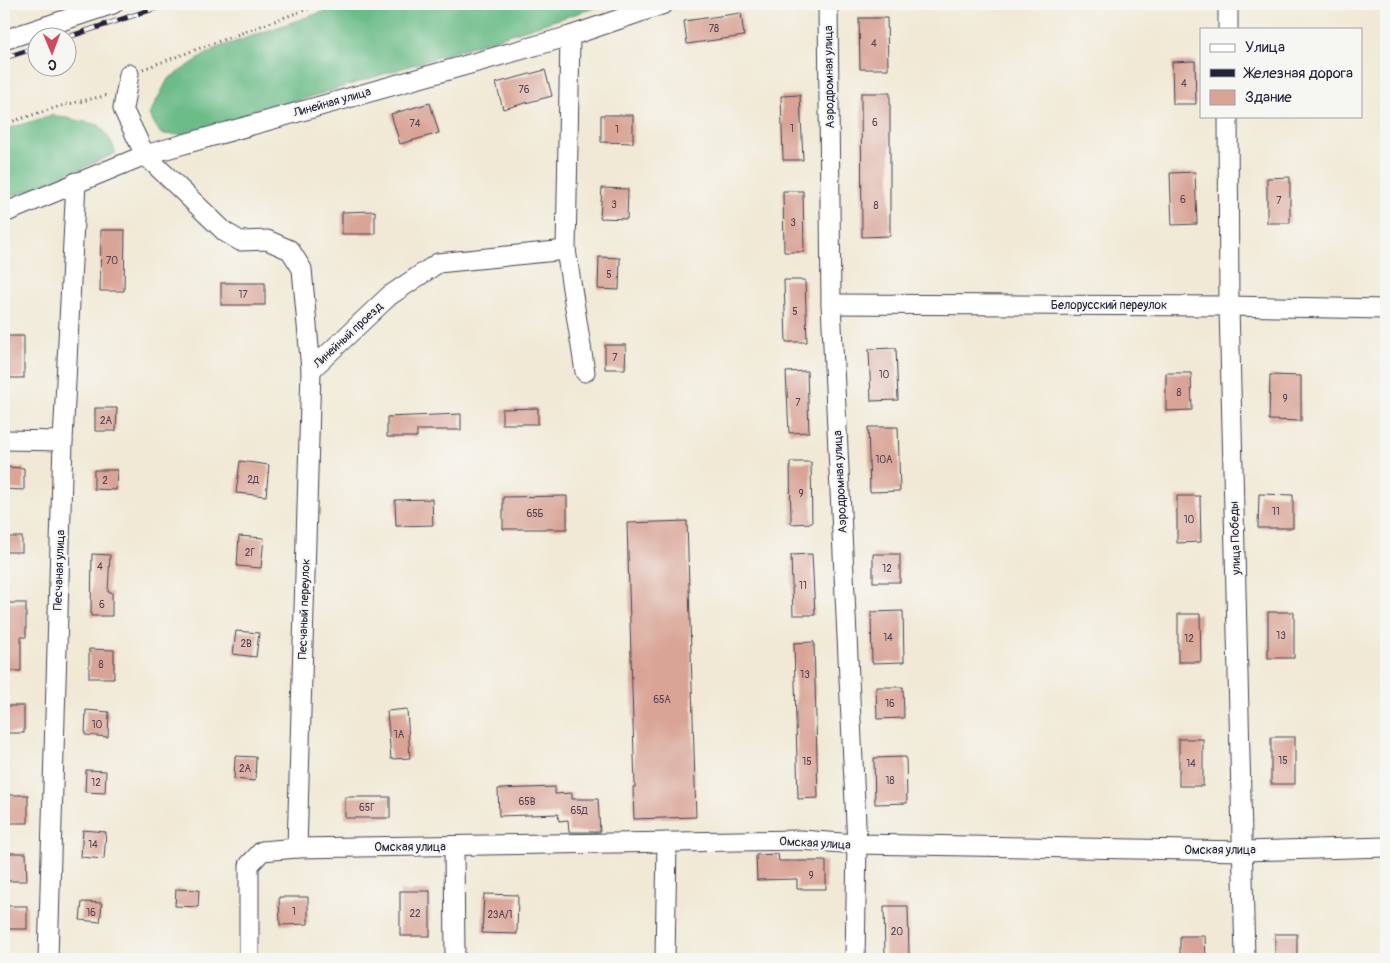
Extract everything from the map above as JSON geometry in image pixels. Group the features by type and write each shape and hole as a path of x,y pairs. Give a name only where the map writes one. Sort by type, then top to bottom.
{"street":[{"path":"4,40 113,4"},
{"name":"Линейная улица","path":"4,213 144,155 570,36 664,4"},
{"name":"Аэродромная улица","path":"828,4 831,304 857,844 856,959"},
{"path":"1228,4 1228,28"},
{"path":"570,36 566,250 585,372"},
{"path":"129,74 123,109 144,155"},
{"name":"улица Победы","path":"1228,118 1229,306 1244,851 1245,959"},
{"name":"Линейный проезд","path":"144,155 226,232 240,241 267,240 290,250 302,269 312,370"},
{"name":"Песчаная улица","path":"48,959 63,441 76,182"},
{"name":"Линейный проезд","path":"312,370 390,296 438,263 566,250"},
{"name":"Белорусский переулок","path":"831,304 1229,306 1386,309"},
{"name":"Песчаный переулок","path":"297,848 312,370"},
{"path":"4,440 63,441"},
{"name":"Омская улица","path":"249,959 249,864 262,851 297,848 800,840 857,844 1244,851 1386,847"},
{"path":"665,959 667,842"},
{"path":"454,847 455,959"}],"path":[{"path":"4,124 64,105 109,95 129,74 321,4"}],"green space":[{"path":"345,4 607,4 189,135 161,134 149,115 168,79 214,49"},
{"path":"52,115 99,125 111,141 116,153 42,186 4,198 4,130"}],"building":[{"path":"741,13 744,36 687,44 684,21"},
{"path":"859,18 887,18 888,69 860,69"},
{"path":"1195,61 1196,104 1173,104 1172,62"},
{"path":"545,70 552,96 503,109 496,83"},
{"path":"861,93 890,93 890,236 862,237"},
{"path":"800,95 803,160 783,160 781,96"},
{"path":"430,103 439,133 400,144 391,114"},
{"path":"601,115 633,115 633,143 601,142"},
{"path":"1195,172 1197,224 1172,225 1170,173"},
{"path":"1290,177 1290,223 1267,223 1267,178"},
{"path":"602,188 628,189 627,219 600,218"},
{"path":"783,191 803,191 804,252 784,252"},
{"path":"375,211 375,234 342,234 342,212"},
{"path":"101,230 125,230 124,291 100,291"},
{"path":"599,257 620,258 619,290 598,289"},
{"path":"784,280 805,280 807,342 786,342"},
{"path":"221,283 265,283 265,305 221,305"},
{"path":"4,336 24,336 24,378 4,378"},
{"path":"605,345 626,345 625,369 605,369"},
{"path":"896,348 898,400 871,401 869,349"},
{"path":"807,371 809,432 789,433 786,372"},
{"path":"1166,373 1191,373 1192,410 1166,411"},
{"path":"1270,375 1301,376 1301,421 1269,420"},
{"path":"95,408 117,408 116,431 95,431"},
{"path":"538,408 538,424 502,424 502,409"},
{"path":"461,414 461,430 417,430 417,437 387,437 387,417"},
{"path":"868,427 898,427 900,491 870,492"},
{"path":"240,461 269,465 266,496 236,493"},
{"path":"790,462 811,462 812,523 791,524"},
{"path":"4,467 24,468 24,490 4,489"},
{"path":"94,470 117,470 116,490 94,489"},
{"path":"1259,494 1293,495 1293,528 1258,528"},
{"path":"567,496 567,529 503,529 503,497"},
{"path":"1177,496 1200,496 1201,542 1177,543"},
{"path":"432,499 433,525 396,526 395,500"},
{"path":"687,521 696,817 634,819 633,787 635,787 627,523"},
{"path":"239,536 264,538 261,568 237,566"},
{"path":"4,537 22,537 22,552 4,552"},
{"path":"92,554 110,555 108,592 112,592 112,616 91,616"},
{"path":"812,554 815,615 793,615 791,555"},
{"path":"873,554 900,554 900,582 873,582"},
{"path":"4,603 26,603 26,637 21,637 21,671 4,671"},
{"path":"903,611 904,662 872,663 871,612"},
{"path":"1268,612 1294,612 1294,658 1268,658"},
{"path":"1178,614 1200,614 1201,662 1178,662"},
{"path":"236,631 259,633 256,657 233,654"},
{"path":"814,642 818,798 798,799 794,643"},
{"path":"89,649 114,650 114,678 89,678"},
{"path":"876,687 903,687 904,718 877,719"},
{"path":"4,706 24,706 24,733 4,733"},
{"path":"407,709 410,758 391,759 387,711"},
{"path":"86,710 109,712 108,737 85,735"},
{"path":"1271,737 1295,737 1295,784 1271,784"},
{"path":"1179,739 1203,739 1203,786 1179,786"},
{"path":"235,756 256,757 255,781 234,779"},
{"path":"906,757 907,803 875,804 874,758"},
{"path":"86,770 106,771 105,793 85,792"},
{"path":"555,787 555,794 572,793 572,799 598,799 600,832 569,832 568,820 559,821 558,814 499,816 498,789"},
{"path":"4,795 28,795 28,823 4,823"},
{"path":"345,797 390,797 390,818 345,818"},
{"path":"83,830 106,832 104,859 81,857"},
{"path":"4,853 26,853 27,881 5,881"},
{"path":"778,854 779,861 826,861 826,889 797,889 797,879 757,880 756,855"},
{"path":"176,889 199,890 198,907 175,906"},
{"path":"400,891 430,891 430,936 400,936"},
{"path":"484,894 518,895 517,934 482,933"},
{"path":"279,897 308,897 308,924 280,925"},
{"path":"82,902 102,903 100,922 80,920"},
{"path":"4,906 27,906 27,929 4,929"},
{"path":"884,906 908,906 909,956 885,957"},
{"path":"1275,934 1297,934 1297,959 1275,959"},
{"path":"1180,936 1205,936 1206,959 1180,959"}],"railway":[{"path":"78,34 168,4"},
{"path":"4,58 28,50"}]}
